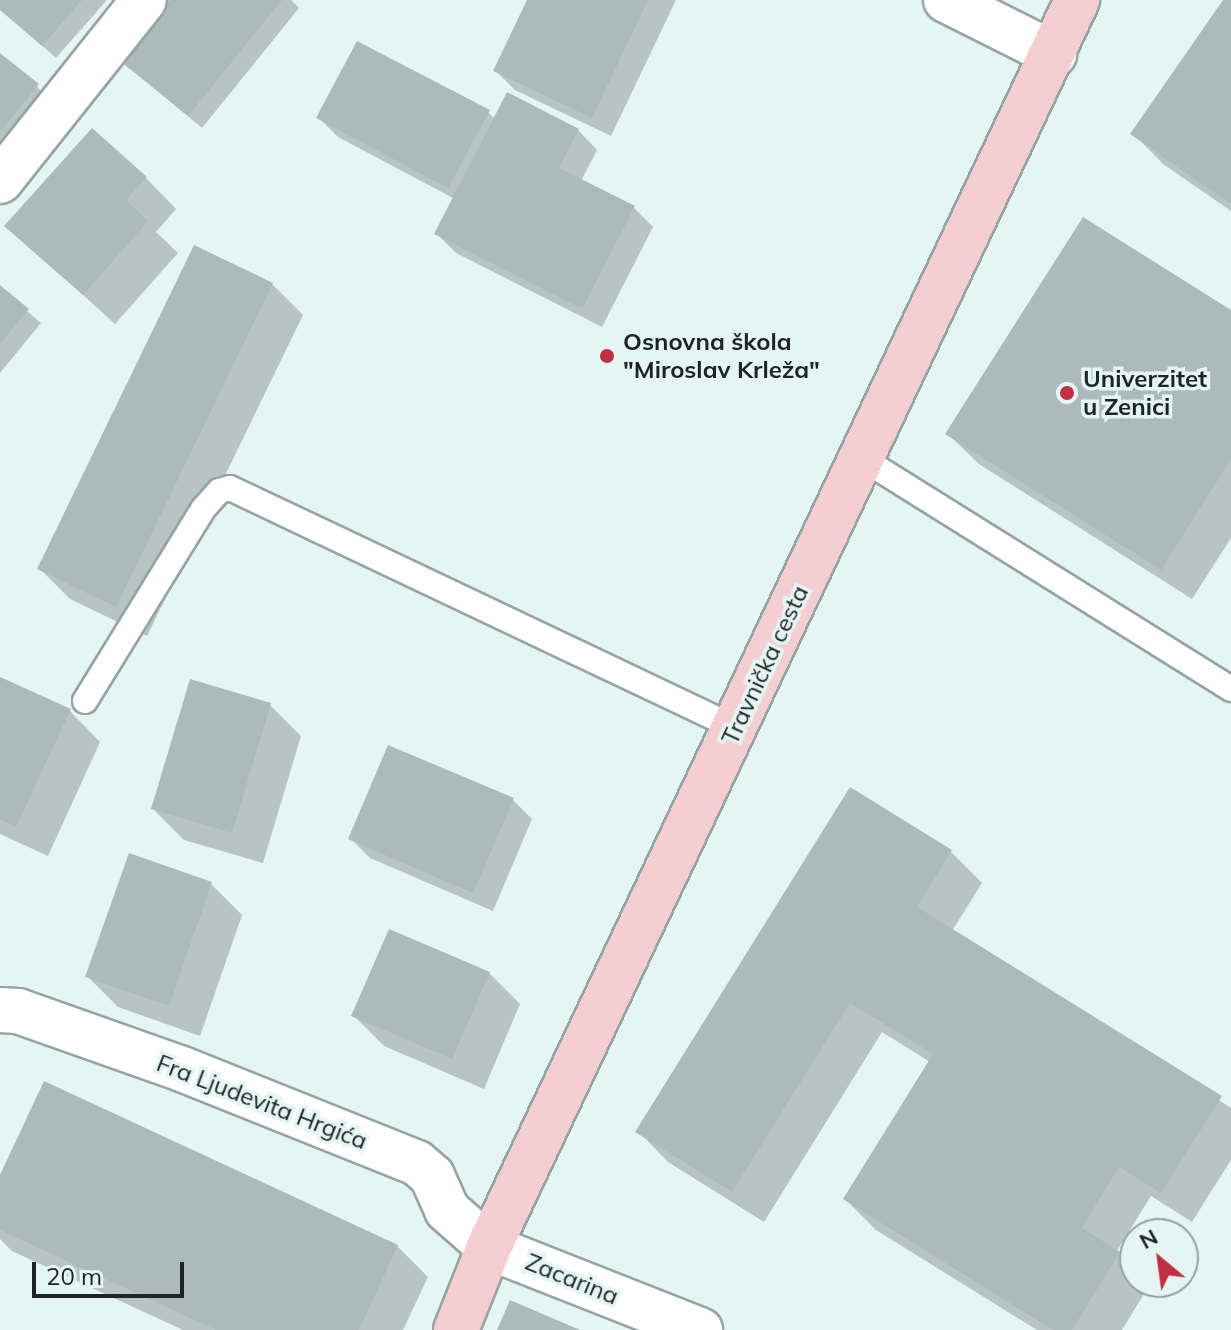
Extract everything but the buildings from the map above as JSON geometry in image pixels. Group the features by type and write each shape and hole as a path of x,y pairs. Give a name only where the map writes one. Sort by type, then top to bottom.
{"main road":[{"name":"Travnička cesta","path":"456,1330 489,1247 1077,0"}],"street":[{"path":"0,181 144,0"},
{"path":"946,0 1054,54"},
{"name":"Fra Ljudevita Hrgića","path":"0,1010 18,1011 182,1069 417,1163 432,1176 447,1210 489,1247"},
{"name":"Zacarina","path":"489,1247 700,1330"}],"lane":[{"path":"863,459 1231,689"},
{"path":"85,701 203,509 219,491 230,488 736,728"}],"place":[{"name":"Osnovna škola \"Miroslav Krleža\"","path":"607,356"},
{"name":"Univerzitet u Zenici","path":"1067,393"}]}
